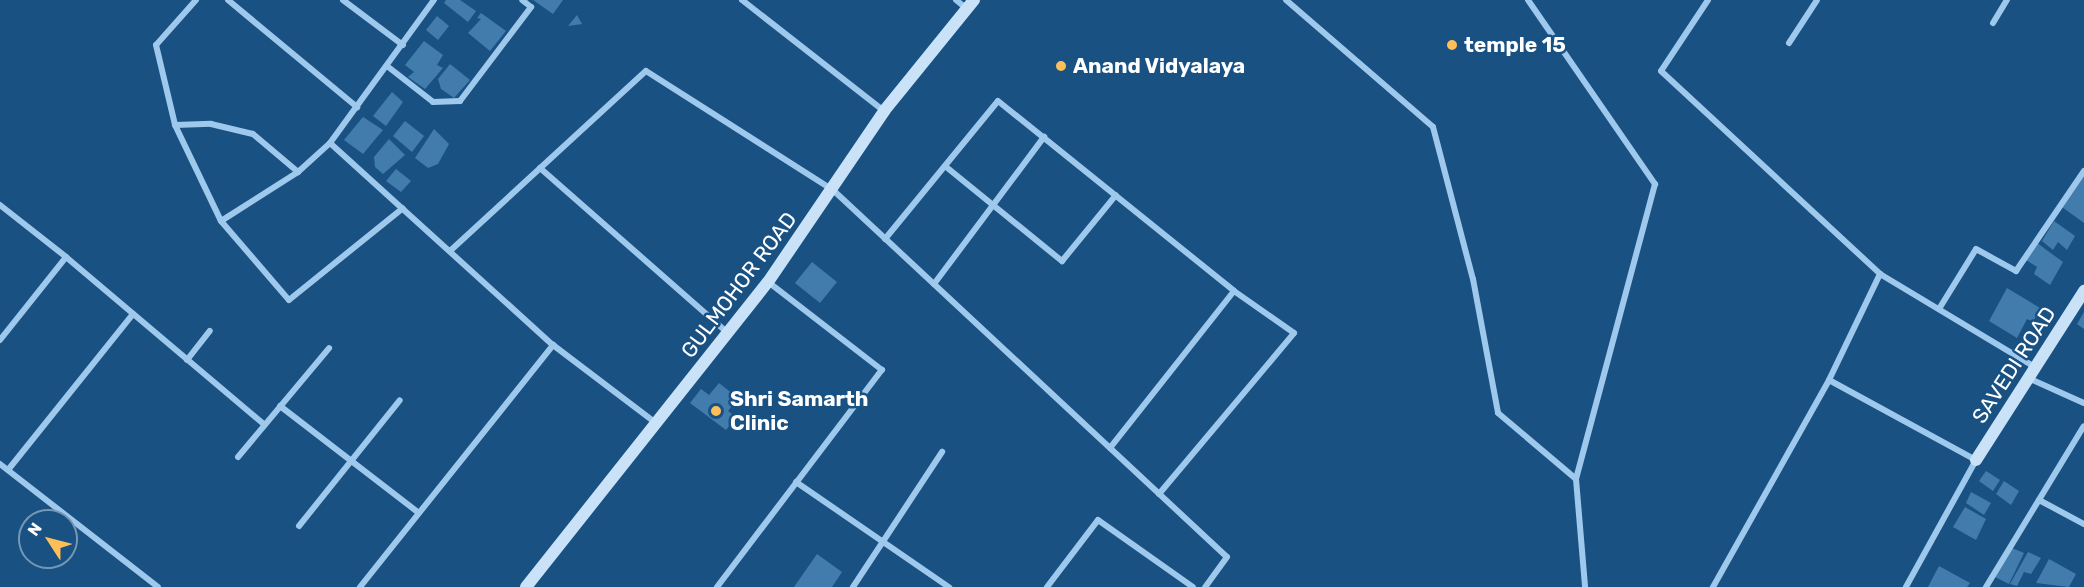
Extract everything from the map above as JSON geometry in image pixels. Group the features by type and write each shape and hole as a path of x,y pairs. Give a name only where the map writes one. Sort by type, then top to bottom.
{"street":[{"path":"196,0 156,45 175,125 221,221 289,300 403,208"},
{"path":"228,0 357,107"},
{"path":"343,0 403,45"},
{"path":"221,221 298,172 330,143 434,0"},
{"path":"387,66 432,102 460,101 531,7 522,0"},
{"path":"742,0 884,111"},
{"path":"956,0 970,4"},
{"path":"1286,0 1433,126 1473,279 1498,413 1576,479"},
{"path":"1528,0 1655,184 1576,479 1585,587"},
{"path":"1708,0 1661,71 1880,274 2036,367"},
{"path":"1789,43 1817,0"},
{"path":"1993,23 2007,0"},
{"name":"GULMOHOR ROAD","path":"526,587 658,425 768,282 833,190 884,111 970,4"},
{"path":"450,251 646,71 833,190 1227,557 1205,587"},
{"path":"885,239 998,100 1234,291 1294,333 1159,494"},
{"path":"175,125 211,124 254,134 298,172"},
{"path":"934,284 1044,138"},
{"path":"330,143 553,345 658,425"},
{"path":"945,166 1062,261 1116,195"},
{"path":"540,168 728,333"},
{"path":"1939,309 1976,249 2016,271 2084,171"},
{"path":"0,205 66,257 265,425"},
{"path":"0,340 66,257"},
{"path":"1713,587 1829,380 1880,274"},
{"path":"717,587 882,370 768,282"},
{"path":"1110,448 1234,291"},
{"name":"SAVEDI ROAD","path":"1976,460 2084,291"},
{"path":"8,470 133,314"},
{"path":"188,360 210,331"},
{"path":"360,587 553,345"},
{"path":"238,457 329,348"},
{"path":"2028,378 2084,404"},
{"path":"1829,380 1976,460 1906,587"},
{"path":"299,526 400,400"},
{"path":"280,406 419,513"},
{"path":"1989,586 2084,426"},
{"path":"853,587 942,452"},
{"path":"0,464 158,587"},
{"path":"796,482 949,587"},
{"path":"2039,500 2084,524"},
{"path":"1047,587 1098,520 1193,587"}],"building":[{"path":"446,0 460,0 476,11 468,22 444,3"},
{"path":"533,0 563,0 553,14"},
{"path":"481,13 506,31 490,51 468,33 481,19 477,18"},
{"path":"577,15 582,24 568,26"},
{"path":"437,16 449,26 438,40 426,30"},
{"path":"424,41 443,55 437,65 443,68 425,89 408,77 414,72 405,65"},
{"path":"450,64 470,80 454,98 441,89 438,79"},
{"path":"392,92 403,102 386,126 373,116"},
{"path":"363,117 383,130 363,154 344,140"},
{"path":"405,121 424,136 412,152 393,136"},
{"path":"434,129 449,144 438,164 428,168 415,158"},
{"path":"389,139 405,155 383,174 375,167 374,157"},
{"path":"396,169 411,181 401,192 386,181"},
{"path":"2084,176 2084,223 2062,207"},
{"path":"2054,221 2075,236 2067,250 2058,242 2053,250 2042,241"},
{"path":"2037,243 2063,262 2050,285 2034,274 2037,267 2026,260"},
{"path":"812,262 837,282 820,303 795,283"},
{"path":"2007,288 2040,308 2033,322 2027,319 2017,338 1989,321"},
{"path":"2084,312 2084,329 2077,324"},
{"path":"719,383 738,398 728,411 736,417 726,430 690,403 701,389 709,395"},
{"path":"1986,471 2000,480 1993,491 1979,481"},
{"path":"2004,481 2019,491 2011,505 1996,494"},
{"path":"1971,492 1991,503 1984,515 1966,503"},
{"path":"1965,507 1986,519 1976,540 1953,527"},
{"path":"2012,548 2024,553 2009,584 1995,577"},
{"path":"2028,552 2041,558 2031,574 2024,572 2017,586 2010,584"},
{"path":"817,554 842,572 832,587 794,587"},
{"path":"2049,559 2076,574 2069,587 2036,583"},
{"path":"1939,566 1970,583 1967,587 1928,587"}],"place":[{"name":"temple 15","path":"1452,45"},
{"name":"Anand Vidyalaya","path":"1061,66"},
{"name":"Shri Samarth Clinic","path":"716,411"}]}
